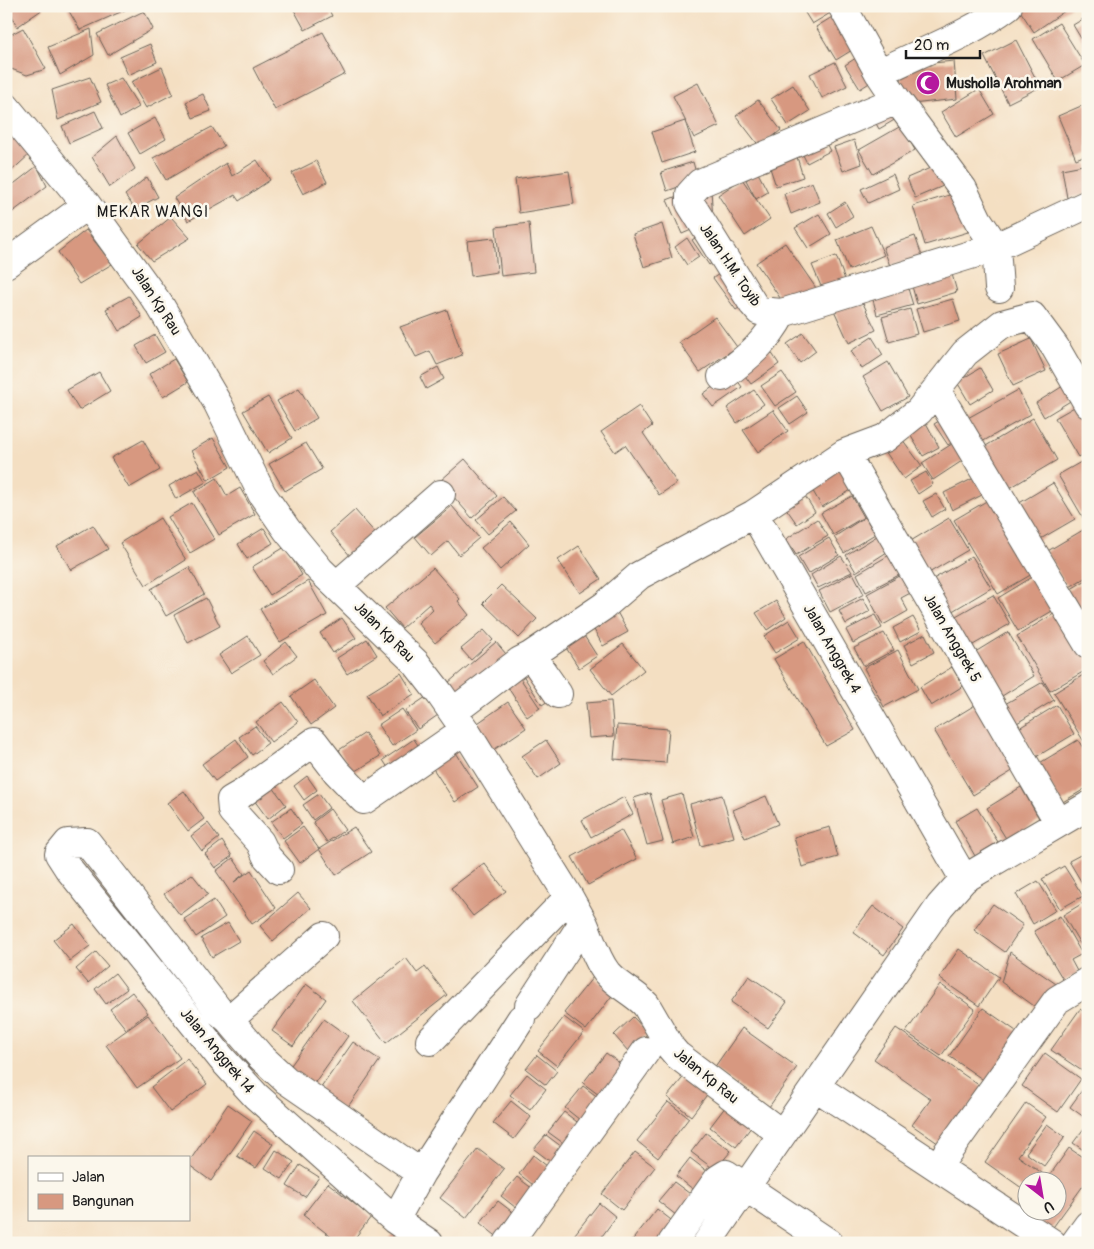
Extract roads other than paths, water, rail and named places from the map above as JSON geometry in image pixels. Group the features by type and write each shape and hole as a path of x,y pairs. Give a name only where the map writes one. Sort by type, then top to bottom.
{"street":[{"path":"842,6 879,73 963,190 978,220 996,247 998,288"},
{"path":"879,73 957,38 983,24 1008,6"},
{"name":"Jalan H.M. Toyib","path":"897,100 700,183 690,194 690,203 759,311 782,313 996,247 1088,204"},
{"name":"Jalan Kp Rau","path":"6,107 87,205 161,307 218,404 262,494 287,530 320,570 416,663 459,721 569,897 606,972 612,979 646,1005 677,1055 782,1134"},
{"path":"6,264 87,205"},
{"path":"722,377 758,348 773,330 782,313"},
{"path":"279,870 267,856 260,842 232,811 231,800 314,742 364,800 459,721 520,660 530,656 604,606 640,575 754,514 845,453 885,438 919,411 965,353 1002,324 1032,316 1055,347 1088,404"},
{"path":"936,390 1088,644"},
{"name":"Jalan Anggrek 5","path":"845,453 1059,823"},
{"path":"337,585 441,494"},
{"name":"Jalan Anggrek 4","path":"754,514 964,879"},
{"path":"530,656 558,694"},
{"path":"707,1243 940,906 964,879 1088,806"},
{"name":"Jalan Anggrek 14","path":"229,1020 220,1012 88,842 68,842 59,854 68,868 222,1059 280,1119 396,1220 428,1243"},
{"path":"430,1041 569,897"},
{"path":"396,1220 422,1173 583,923"},
{"path":"324,936 229,1020 260,1056 286,1080 422,1173"},
{"path":"937,1167 1057,1000 1088,981"},
{"path":"508,1243 646,1051"},
{"path":"816,1087 1052,1243"},
{"path":"672,1243 718,1179 726,1174 829,1243"},
{"path":"1075,1243 1088,1224"}],"waterway":[{"path":"692,1243 700,1231"}],"place":[{"name":"Musholla Arohman","path":"928,83"}],"district":[{"name":"MEKAR WANGI","path":"153,212"}]}
